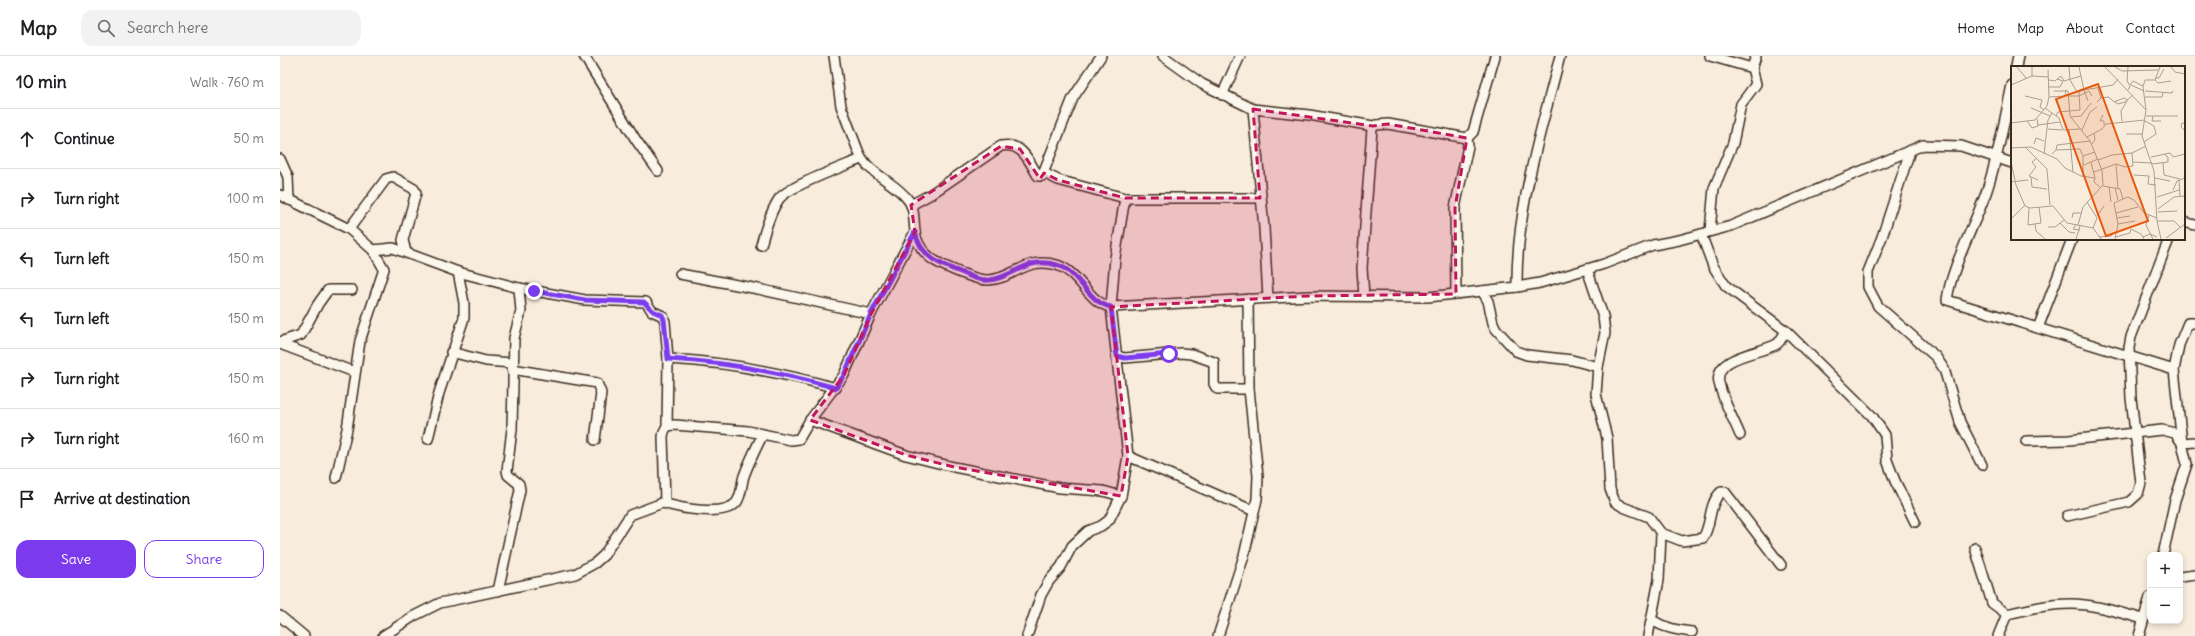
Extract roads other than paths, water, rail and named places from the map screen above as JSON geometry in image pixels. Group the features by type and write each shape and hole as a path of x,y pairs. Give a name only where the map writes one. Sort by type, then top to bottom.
{"street":[{"path":"584,56 636,140 658,171"},
{"path":"834,56 841,106 861,159 907,199 911,205 915,232 924,252 939,264 978,279 997,279 1029,264 1044,263 1056,265 1076,276 1101,304 1111,307 1268,298 1364,296 1428,297 1518,287 1587,269 1653,245 1679,240 1750,219 1923,145 1947,144 1961,146 2011,162"},
{"path":"911,205 931,194 1002,146 1012,146 1020,149 1038,176 1041,176 1044,173 1073,98 1101,56"},
{"path":"1163,56 1202,84 1252,109 1309,115 1373,126 1388,124 1467,138"},
{"path":"1222,95 1240,56"},
{"path":"1467,138 1474,132 1495,56"},
{"path":"1518,287 1517,254 1522,211 1560,56"},
{"path":"1710,56 1752,68"},
{"path":"1756,56 1752,68 1756,84 1741,104 1733,143 1714,188 1706,232 1713,266 1726,286 1786,331 1872,416 1885,435 1887,460 1915,522"},
{"path":"2016,66 2018,56"},
{"path":"2011,91 1997,156 1986,192 1953,277 1947,300 2174,370"},
{"path":"1252,109 1268,298"},
{"path":"1364,296 1362,268 1373,126"},
{"path":"1456,294 1455,208 1468,146 1467,138"},
{"path":"1910,151 1884,230 1868,272 1868,287 1878,306 1936,357 1944,370 1960,422 1982,465"},
{"path":"280,159 288,176 289,200"},
{"path":"761,245 766,228 780,197 830,172 861,159"},
{"path":"1044,173 1058,180 1126,198 1260,198"},
{"path":"348,229 386,179 393,177 414,189 416,193 416,199 403,240 406,252"},
{"path":"280,194 289,200 348,229 372,250 384,269 360,342 354,372 348,422 336,478"},
{"path":"1026,636 1041,595 1049,581 1061,568 1072,546 1088,531 1101,526 1109,520 1121,496 1128,456 1111,307 1115,258 1126,198"},
{"path":"2185,222 2195,225"},
{"path":"667,427 674,425 764,434 798,440 810,420 836,388 847,369 871,314 915,232"},
{"path":"2038,328 2072,240"},
{"path":"2067,516 2129,502 2138,494 2141,483 2131,398 2129,356 2131,337 2169,240"},
{"path":"372,250 389,248 406,252 458,272 520,288 585,300 644,302 653,311 662,315 664,319 668,359 667,427 664,430 663,437 666,497 664,503"},
{"path":"1587,269 1603,316 1605,333 1598,367 1596,394 1608,438 1612,496 1615,502 1623,507 1649,517 1661,533 1682,541 1703,538 1709,529 1710,515 1717,496 1721,492 1725,492 1781,565"},
{"path":"428,439 451,352 464,318 464,303 458,272"},
{"path":"680,274 758,289 871,314"},
{"path":"498,591 520,490 519,484 508,474 512,429 512,366 515,328 521,311 520,288"},
{"path":"280,343 301,335 318,304 328,290 352,290"},
{"path":"1482,292 1488,301 1493,323 1496,329 1516,351 1526,355 1572,360 1598,367"},
{"path":"1218,636 1244,556 1254,511 1258,476 1249,389 1248,299"},
{"path":"2164,552 2186,464 2182,443 2174,370 2179,345 2188,323 2195,323"},
{"path":"1740,435 1718,382 1721,368 1728,362 1778,343 1786,331"},
{"path":"280,343 354,372"},
{"path":"451,352 486,361 597,384 601,393 595,440"},
{"path":"1117,356 1125,358 1191,354 1214,362 1214,384 1217,388 1249,389"},
{"path":"668,359 741,365 773,371 836,388"},
{"path":"810,420 906,455 954,467 1052,486 1103,491 1121,496"},
{"path":"2026,441 2038,442 2076,439 2136,431 2168,430 2176,433 2182,443"},
{"path":"383,636 414,616 440,603 569,577 584,570 595,563 609,550 624,521 630,515 639,510 664,503 699,509 725,509 732,506 738,499 743,478 764,434"},
{"path":"2182,443 2195,442"},
{"path":"1128,456 1254,511"},
{"path":"1648,636 1659,580 1661,533"},
{"path":"1975,548 1992,603 2007,614 2042,606 2071,604 2087,606 2143,619"},
{"path":"2183,577 2195,575"},
{"path":"2139,636 2147,606"},
{"path":"1998,636 2007,614"},
{"path":"280,616 304,636"},
{"path":"1652,620 1660,625 1692,632"}]}
